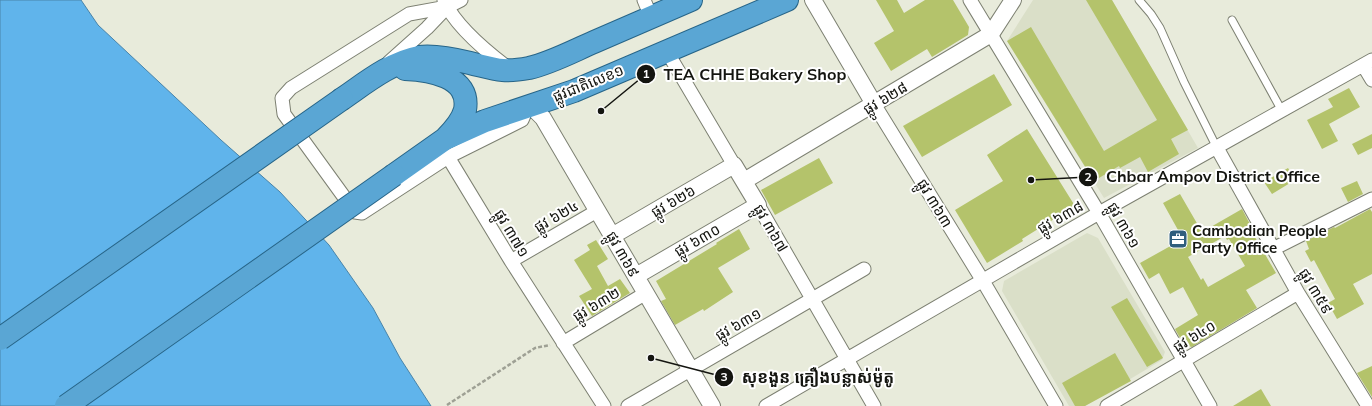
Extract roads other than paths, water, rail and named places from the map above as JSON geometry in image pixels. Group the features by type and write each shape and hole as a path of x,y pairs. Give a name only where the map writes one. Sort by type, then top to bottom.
{"highway":[{"path":"0,339 372,78 404,61 419,57 436,57 470,63 497,70 512,70 531,67 556,59 647,8 691,0"},
{"name":"ផ្លូវជាតិលេខ១","path":"66,406 394,175 447,148 485,121 574,90 787,0"},
{"path":"372,78 390,72 415,70 433,72 446,76 453,81 462,92 464,99 464,111 447,148"}],"street":[{"path":"447,148 362,213 355,212 284,114 282,98 291,88 409,14 445,3 461,0"},
{"name":"ផ្លូវ ៣៦៣","path":"813,0 874,104 983,281 1056,406"},
{"name":"ផ្លូវ ៣៦១","path":"970,0 1099,213 1210,406"},
{"name":"ផ្លូវ ៦២៨","path":"744,181 991,34 1013,0"},
{"path":"445,3 462,26 487,52 512,70"},
{"path":"372,78 427,28 445,3"},
{"name":"ផ្លូវ ៣៦៧","path":"666,50 744,181 874,406"},
{"path":"1368,62 1372,80"},
{"name":"ផ្លូវ ៦៣៨","path":"766,406 1099,213 1368,62"},
{"name":"ផ្លូវ ៣៦៩","path":"528,106 543,118 712,406"},
{"name":"ផ្លូវ ៣៧១","path":"447,148 511,262 604,406"},
{"name":"ផ្លូវ ៣៥៩","path":"1217,148 1298,293 1368,406"},
{"name":"ផ្លូវ ៦២៦","path":"612,236 734,165"},
{"path":"1274,249 1372,200"},
{"name":"ផ្លូវ ៦៣០","path":"636,276 758,205"},
{"name":"ផ្លូវ ៦២៤","path":"511,262 597,210"},
{"name":"ផ្លូវ ៦៣១","path":"628,406 813,300 864,269"},
{"name":"ផ្លូវ ៦៣២","path":"563,343 646,293"},
{"name":"ផ្លូវ ៦៤០","path":"1107,406 1298,293"}],"lane":[{"path":"1139,0 1160,28 1184,82 1217,148"},
{"path":"1232,20 1282,111"}],"water":[{"path":"0,0 81,0 98,25 221,140 280,192 329,245 373,308 400,358 431,406 0,406"}],"place":[{"name":"TEA CHHE Bakery Shop","path":"601,111"},
{"name":"Chbar Ampov District Office","path":"1031,180"},
{"name":"Cambodian People Party Office","path":"1178,239"},
{"name":"សុខងួន គ្រឿងបន្លាស់ម៉ូតូ","path":"651,358"}]}
